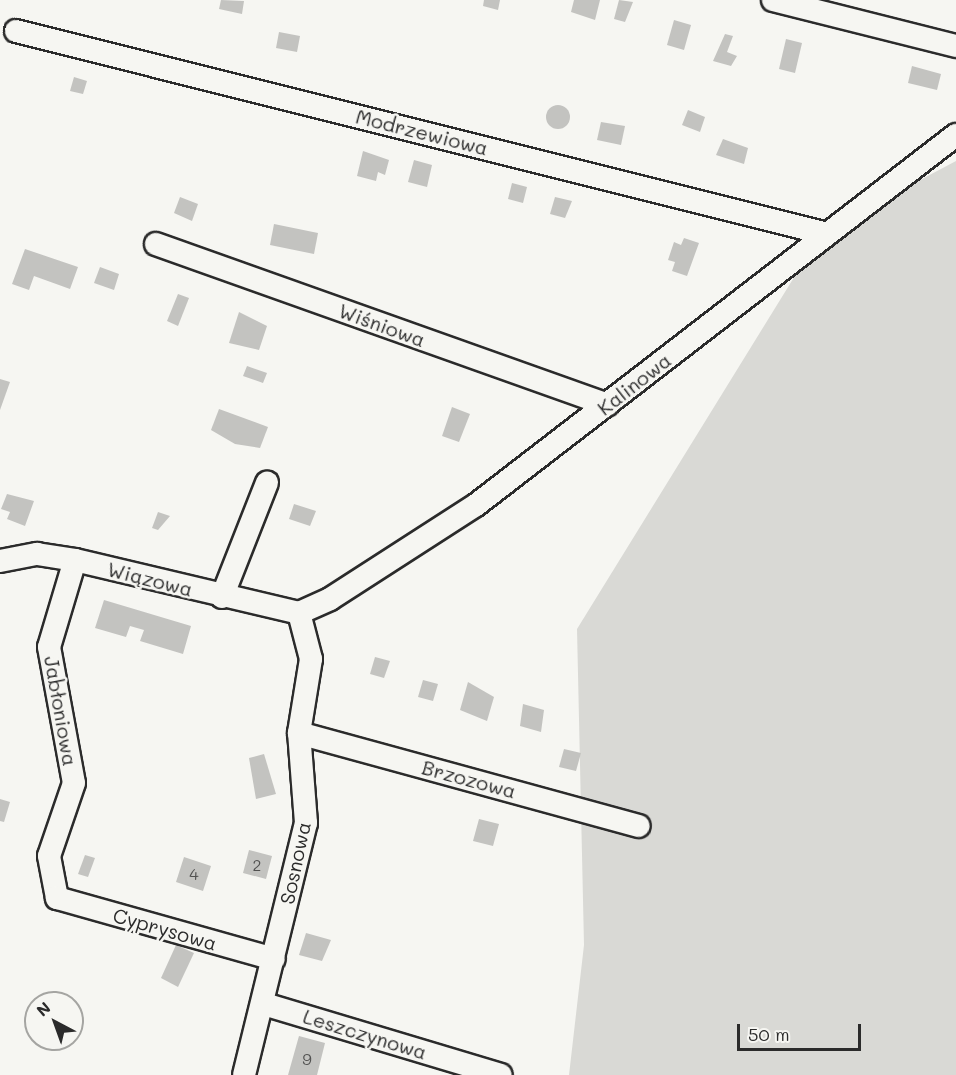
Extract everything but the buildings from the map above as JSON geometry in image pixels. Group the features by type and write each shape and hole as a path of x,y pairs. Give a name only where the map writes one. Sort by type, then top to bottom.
{"street":[{"path":"773,0 956,46"},
{"name":"Modrzewiowa","path":"16,31 827,234"},
{"name":"Kalinowa","path":"299,613 330,599 476,505 956,135"},
{"name":"Wiśniowa","path":"156,244 607,405"},
{"path":"222,597 267,483"},
{"name":"Wiązowa","path":"0,561 38,554 75,560 222,597 299,613"},
{"name":"Jabłoniowa","path":"57,898 49,856 74,783 50,647 75,560"},
{"name":"Sosnowa","path":"244,1075 264,1004 306,823 299,733 311,659 299,613"},
{"name":"Brzozowa","path":"299,733 639,826"},
{"name":"Cyprysowa","path":"57,898 274,959"},
{"name":"Leszczynowa","path":"264,1004 501,1075"}],"shaded area":[{"path":"956,161 956,1075 569,1075 584,945 577,629 822,232"}]}
